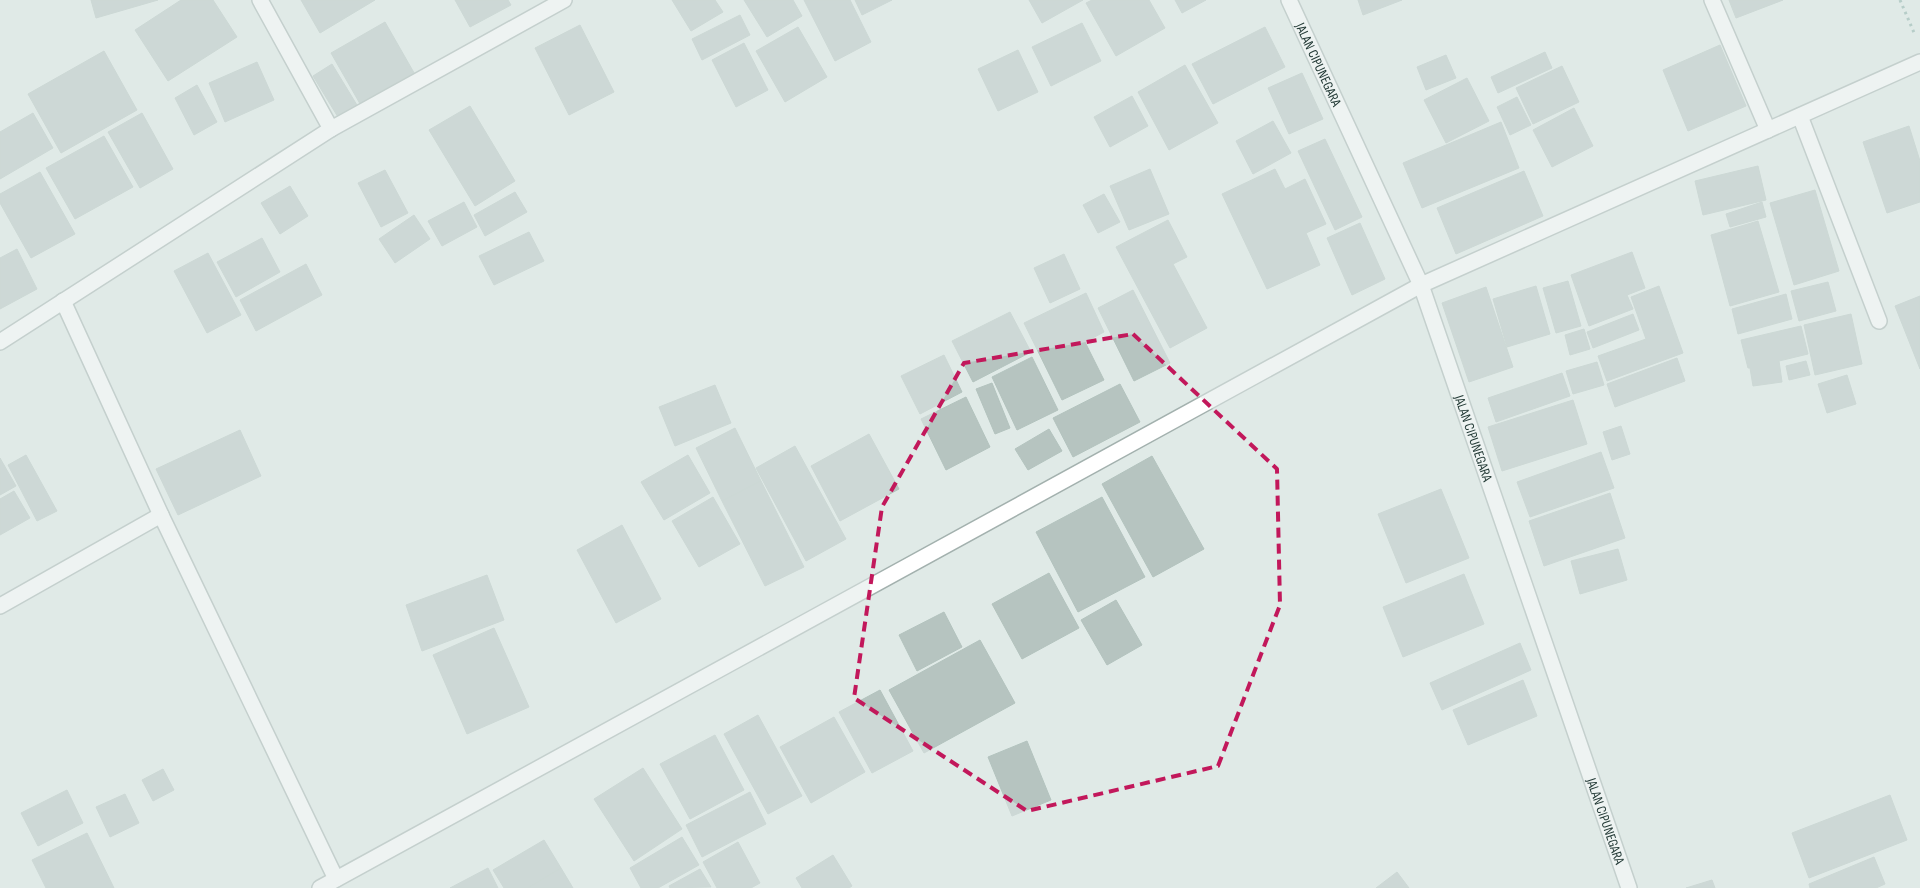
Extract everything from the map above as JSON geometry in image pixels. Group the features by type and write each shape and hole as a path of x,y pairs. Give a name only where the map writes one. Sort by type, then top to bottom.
{"street":[{"path":"260,0 331,129"},
{"path":"0,342 331,129 564,0"},
{"name":"JALAN CIPUNEGARA","path":"1289,0 1421,285 1629,888"},
{"path":"1712,0 1768,130"},
{"path":"320,888 1421,285 1920,62"},
{"path":"1800,116 1879,320"},
{"path":"62,301 161,515 336,879"},
{"path":"0,606 161,515"}],"path":[{"path":"1900,0 1917,39"}],"highlighted area":[{"path":"1133,334 1277,469 1280,605 1218,766 1027,811 854,698 882,507 964,363"}],"building":[{"path":"91,0 158,0 96,18"},
{"path":"181,0 213,0 237,37 168,81 135,30"},
{"path":"301,0 375,0 320,33"},
{"path":"455,0 508,0 511,5 470,27"},
{"path":"672,0 715,0 723,12 691,31"},
{"path":"744,0 793,0 802,16 767,37"},
{"path":"804,0 850,0 871,42 835,61"},
{"path":"855,0 892,0 862,15"},
{"path":"1029,0 1083,0 1042,23"},
{"path":"1092,0 1149,0 1165,28 1116,56 1086,3"},
{"path":"1175,0 1206,0 1182,13"},
{"path":"1358,0 1402,0 1363,15"},
{"path":"1729,0 1783,0 1736,18"},
{"path":"740,15 750,35 702,60 692,39"},
{"path":"385,22 417,78 363,109 331,53"},
{"path":"1082,23 1101,61 1051,86 1032,47"},
{"path":"580,25 614,92 569,115 535,48"},
{"path":"798,27 827,77 785,102 756,51"},
{"path":"1265,27 1285,67 1213,104 1192,64"},
{"path":"744,43 768,90 736,107 712,60"},
{"path":"1720,45 1746,106 1688,131 1663,70"},
{"path":"1018,50 1038,92 998,111 978,69"},
{"path":"104,51 137,110 61,153 28,94"},
{"path":"1545,52 1552,68 1498,93 1491,77"},
{"path":"1446,55 1456,78 1426,90 1417,67"},
{"path":"257,62 274,100 225,122 209,83"},
{"path":"332,64 360,110 341,122 313,76"},
{"path":"1185,65 1218,123 1169,150 1138,92"},
{"path":"1562,66 1579,102 1533,124 1516,88"},
{"path":"1302,73 1323,119 1289,134 1268,88"},
{"path":"1467,78 1489,121 1446,143 1424,100"},
{"path":"197,85 217,122 194,135 175,98"},
{"path":"1132,96 1148,126 1110,147 1094,117"},
{"path":"1517,97 1531,125 1510,135 1497,107"},
{"path":"470,106 515,181 475,206 429,130"},
{"path":"1574,108 1593,146 1552,167 1533,130"},
{"path":"33,113 53,148 0,179 0,132"},
{"path":"142,113 173,169 140,188 108,132"},
{"path":"1273,121 1291,153 1253,174 1236,141"},
{"path":"1501,122 1519,168 1422,208 1403,163"},
{"path":"1909,126 1920,161 1920,202 1887,213 1863,142"},
{"path":"104,136 133,187 75,219 46,168"},
{"path":"1325,139 1362,217 1335,230 1298,151"},
{"path":"1758,166 1766,200 1703,215 1695,181"},
{"path":"1150,169 1169,214 1129,230 1110,186"},
{"path":"1275,169 1285,189 1305,179 1326,224 1306,233 1320,265 1267,289 1222,194"},
{"path":"385,170 408,213 381,227 358,183"},
{"path":"1524,171 1543,216 1456,254 1437,208"},
{"path":"40,172 75,234 31,258 0,203 0,194"},
{"path":"290,186 308,216 280,234 261,203"},
{"path":"1815,190 1839,271 1794,285 1770,203"},
{"path":"515,192 527,212 485,236 474,215"},
{"path":"1104,194 1120,222 1098,233 1083,205"},
{"path":"464,202 477,227 442,246 428,221"},
{"path":"1762,202 1766,217 1730,227 1726,214"},
{"path":"414,215 430,239 395,263 379,239"},
{"path":"1168,220 1187,257 1173,264 1207,328 1170,348 1116,247"},
{"path":"1758,221 1779,292 1730,306 1711,235"},
{"path":"1360,223 1385,279 1352,295 1327,238"},
{"path":"529,232 544,261 494,285 479,256"},
{"path":"262,238 280,272 236,297 217,262"},
{"path":"17,249 37,289 0,309 0,258"},
{"path":"1632,252 1645,288 1627,295 1633,309 1589,326 1571,275"},
{"path":"208,253 241,315 207,333 174,271"},
{"path":"1064,254 1080,289 1050,303 1034,268"},
{"path":"306,264 322,295 256,331 240,300"},
{"path":"1568,281 1581,326 1556,333 1543,288"},
{"path":"1828,282 1836,311 1799,321 1791,291"},
{"path":"1536,286 1550,334 1507,347 1493,299"},
{"path":"1659,286 1683,353 1607,381 1598,356 1646,339 1631,297"},
{"path":"1486,287 1513,367 1469,382 1442,303"},
{"path":"1133,290 1170,363 1134,381 1098,308"},
{"path":"1086,293 1104,332 1085,342 1104,380 1062,400 1024,323"},
{"path":"1786,294 1792,319 1738,334 1732,309"},
{"path":"1920,296 1920,369 1895,306"},
{"path":"1010,312 1031,352 973,382 952,341"},
{"path":"1633,314 1639,330 1593,348 1587,332"},
{"path":"1851,314 1862,364 1815,375 1804,325"},
{"path":"1801,326 1808,354 1779,361 1782,382 1753,386 1750,368 1748,368 1741,340"},
{"path":"1584,329 1590,349 1570,355 1565,335"},
{"path":"944,355 962,392 920,414 901,376"},
{"path":"1032,357 1058,410 1017,430 992,377"},
{"path":"1677,358 1685,381 1615,407 1607,384"},
{"path":"1806,361 1810,375 1789,380 1786,366"},
{"path":"1597,362 1604,385 1573,394 1566,371"},
{"path":"1562,373 1570,396 1496,422 1488,398"},
{"path":"1847,375 1856,404 1827,413 1818,384"},
{"path":"992,383 1010,428 995,434 976,389"},
{"path":"1120,384 1140,422 1073,457 1053,418"},
{"path":"715,385 731,423 675,446 659,407"},
{"path":"966,397 990,447 946,470 921,419"},
{"path":"1573,400 1587,444 1502,471 1488,427"},
{"path":"1621,426 1630,454 1612,460 1603,432"},
{"path":"735,428 761,481 722,501 696,448"},
{"path":"1049,429 1062,451 1028,470 1015,449"},
{"path":"240,430 261,476 178,515 156,469"},
{"path":"869,434 899,489 840,521 811,466"},
{"path":"795,446 846,539 806,561 756,468"},
{"path":"1601,452 1614,488 1530,517 1517,482"},
{"path":"26,455 57,511 37,521 8,465"},
{"path":"688,455 710,493 664,520 641,482"},
{"path":"1152,456 1204,549 1153,577 1102,484"},
{"path":"0,458 16,486 0,495"},
{"path":"761,481 804,567 765,586 722,501"},
{"path":"1441,489 1469,558 1406,583 1378,514"},
{"path":"14,491 30,518 0,535 0,499"},
{"path":"1610,493 1625,538 1544,566 1529,521"},
{"path":"713,497 740,544 699,567 672,521"},
{"path":"1102,497 1145,577 1078,612 1036,532"},
{"path":"622,525 661,599 616,623 577,550"},
{"path":"1618,549 1627,580 1580,594 1571,561"},
{"path":"1049,573 1079,628 1022,659 992,604"},
{"path":"1464,574 1484,624 1403,657 1383,607"},
{"path":"487,575 504,620 422,651 406,605"},
{"path":"1116,600 1142,645 1107,665 1081,620"},
{"path":"944,612 962,647 917,671 899,635"},
{"path":"494,628 529,707 467,734 433,655"},
{"path":"980,640 1015,703 924,753 889,690"},
{"path":"1520,643 1531,670 1442,710 1430,683"},
{"path":"1523,680 1537,716 1468,745 1453,710"},
{"path":"880,690 913,751 872,773 839,712"},
{"path":"758,715 802,796 768,814 724,734"},
{"path":"834,717 865,772 811,803 780,747"},
{"path":"715,735 744,790 690,819 660,764"},
{"path":"1027,741 1051,800 1012,816 988,757"},
{"path":"643,768 682,829 634,861 594,799"},
{"path":"163,769 174,790 153,801 142,780"},
{"path":"67,790 83,823 38,846 21,813"},
{"path":"750,792 766,824 702,857 686,825"},
{"path":"125,794 139,823 110,837 96,807"},
{"path":"1890,795 1907,840 1809,878 1792,833"},
{"path":"87,833 114,888 46,888 32,860"},
{"path":"682,837 699,865 658,888 641,888 630,868"},
{"path":"544,840 561,868 528,888 504,888 493,870"},
{"path":"738,842 760,883 751,888 717,888 703,862"},
{"path":"833,855 852,886 849,888 802,888 796,878"},
{"path":"1874,857 1885,884 1876,888 1810,888 1809,884"},
{"path":"488,868 498,888 450,888"},
{"path":"561,868 573,888 528,888"},
{"path":"700,869 711,887 670,888 669,886"},
{"path":"1397,872 1409,888 1376,888"},
{"path":"1712,880 1715,888 1686,888"}]}
